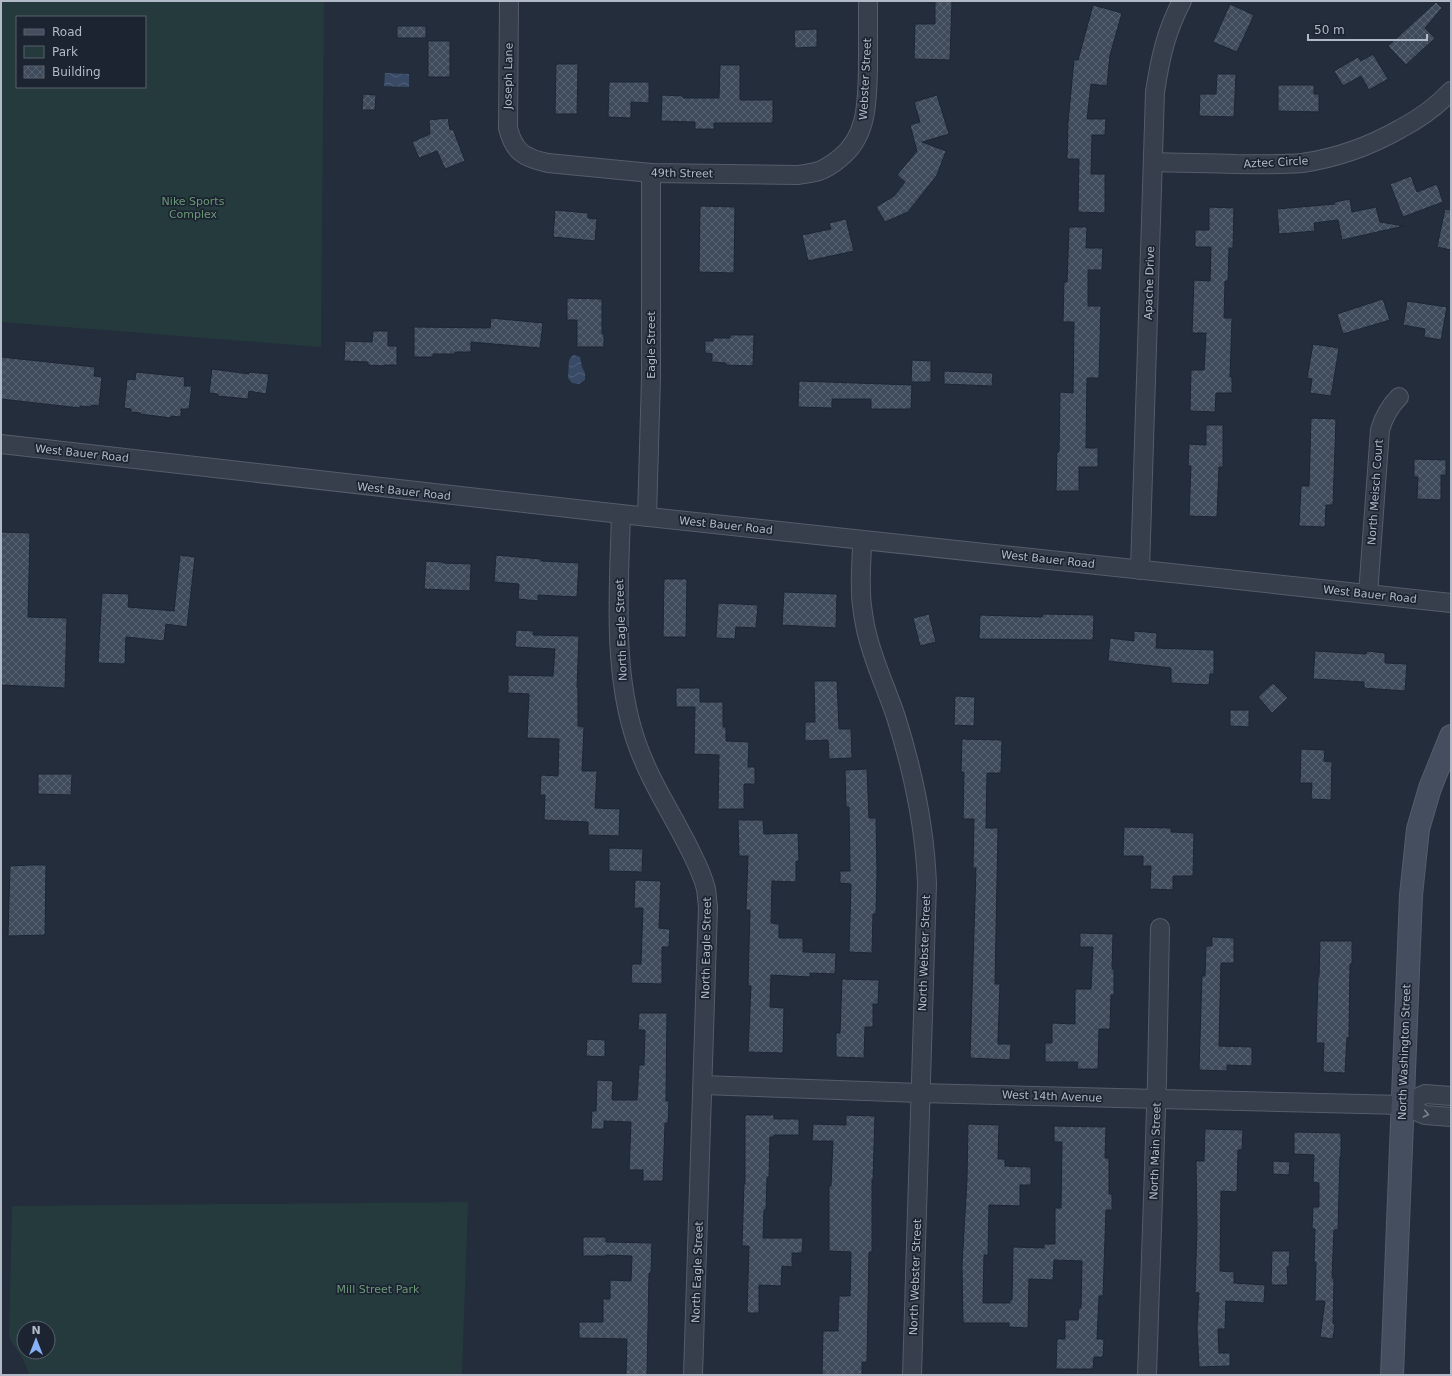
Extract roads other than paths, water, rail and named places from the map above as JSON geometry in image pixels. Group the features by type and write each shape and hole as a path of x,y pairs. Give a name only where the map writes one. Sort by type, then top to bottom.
{"main road":[{"name":"North Washington Street","path":"1392,1375 1411,895 1418,829 1430,788 1451,736"}],"street":[{"name":"Joseph Lane","path":"509,1 508,118 511,139 517,149"},
{"name":"Webster Street","path":"846,153 858,137 866,113 868,76 868,1"},
{"name":"Apache Drive","path":"1140,570 1155,92 1160,60 1171,25 1182,1"},
{"name":"Aztec Circle","path":"1153,162 1267,165 1302,163 1331,157 1354,151 1381,140 1448,100"},
{"name":"49th Street","path":"517,149 523,155 533,160 548,163 651,173 798,175 819,171 833,164 846,153"},
{"name":"Eagle Street","path":"648,517 651,369 651,173"},
{"name":"North Meisch Court","path":"1368,594 1380,430 1384,416 1391,405 1399,397"},
{"name":"West Bauer Road","path":"1,444 648,517 1451,603"},
{"name":"North Eagle Street","path":"621,514 619,556 621,670 630,721 636,742 650,775 679,827 702,876 706,889 708,907 693,1375"},
{"name":"North Webster Street","path":"862,540 861,593 865,626 896,717 910,768 923,835 926,859 927,884 912,1375"},
{"name":"North Main Street","path":"1147,1375 1160,928"},
{"name":"West 14th Avenue","path":"703,1086 1402,1105"},
{"path":"1402,1105 1425,1094 1451,1096"},
{"path":"1402,1105 1425,1115 1451,1117"}],"water":[{"path":"385,73 409,74 409,87 384,86"},
{"path":"574,355 580,357 585,373 585,380 579,384 572,383 568,378 569,360"}],"park label":[{"name":"Nike Sports Complex","path":"193,207"},
{"name":"Mill Street Park","path":"378,1289"}]}
